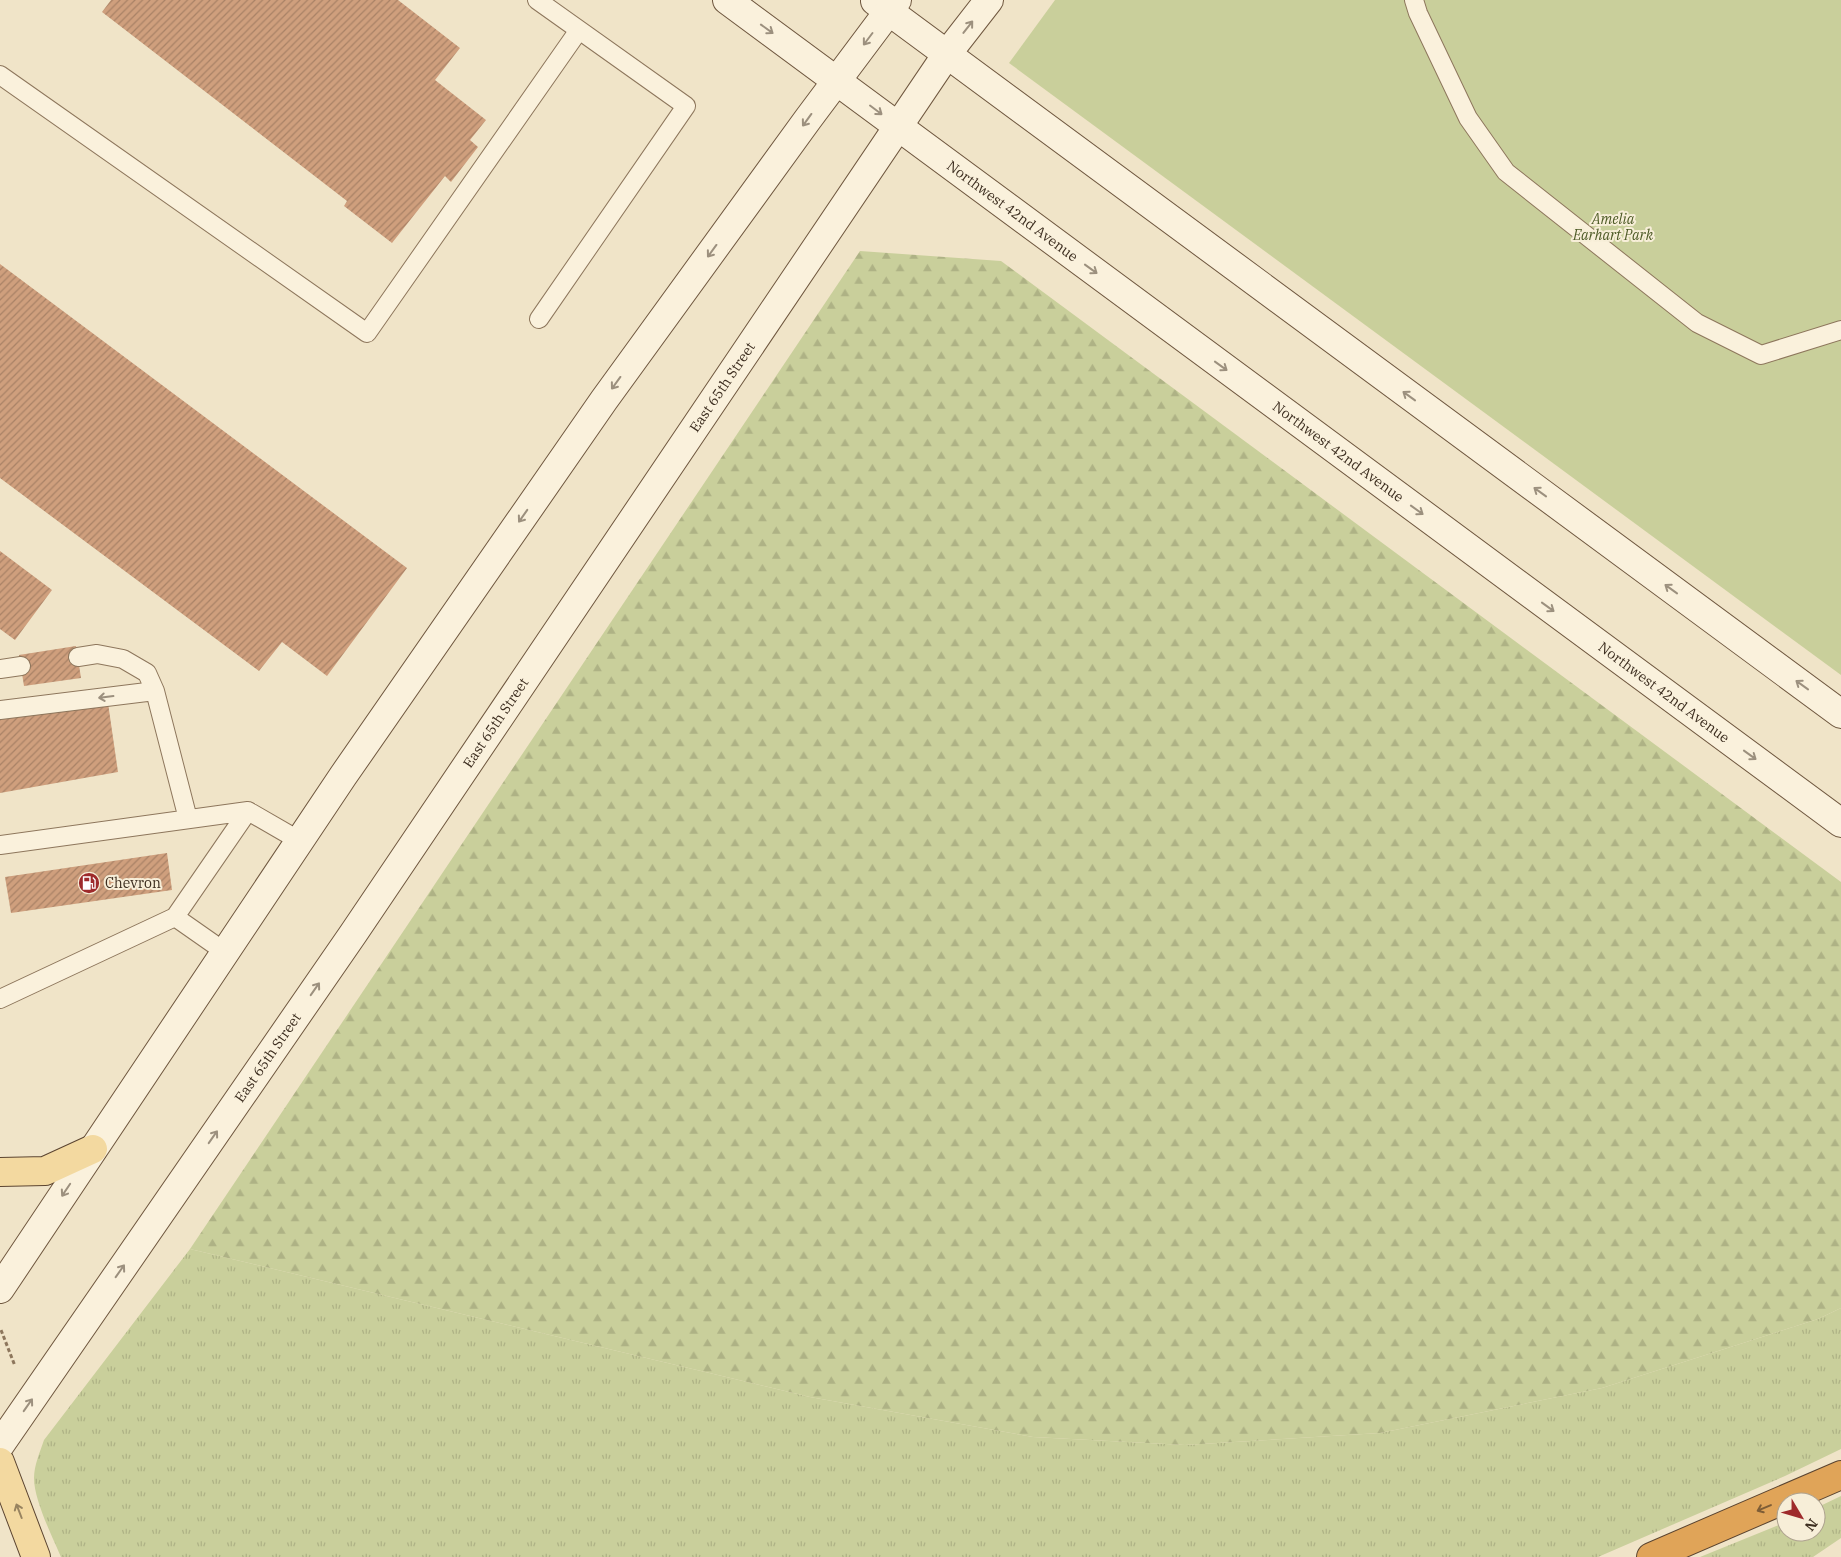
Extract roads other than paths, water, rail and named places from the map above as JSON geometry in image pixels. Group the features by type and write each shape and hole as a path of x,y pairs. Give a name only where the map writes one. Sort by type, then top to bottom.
{"highway":[{"path":"1651,1557 1841,1476"}],"main road":[{"name":"Northwest 42nd Avenue","path":"728,0 1841,822"},
{"name":"East 65th Street","path":"0,1445 348,942 947,54 989,0"},
{"path":"0,1289 343,776 604,400 836,81 886,4 947,54 1841,714"},
{"path":"0,1172 45,1171 93,1150"},
{"path":"0,1462 36,1557"}],"lane":[{"path":"537,0 686,106 539,319"},
{"path":"1414,0 1418,13 1468,118 1506,172 1697,323 1761,354 1841,330"},
{"path":"0,75 367,333 579,30"},
{"path":"78,657 97,654 123,659 147,673 154,691 188,819"},
{"path":"0,669 21,666"},
{"path":"0,710 154,691"},
{"path":"0,999 175,917 248,811"},
{"path":"0,845 248,811 300,841"},
{"path":"175,917 225,952"}],"place":[{"name":"Chevron","path":"89,883"}],"park label":[{"name":"Amelia Earhart Park","path":"1613,227"}]}
